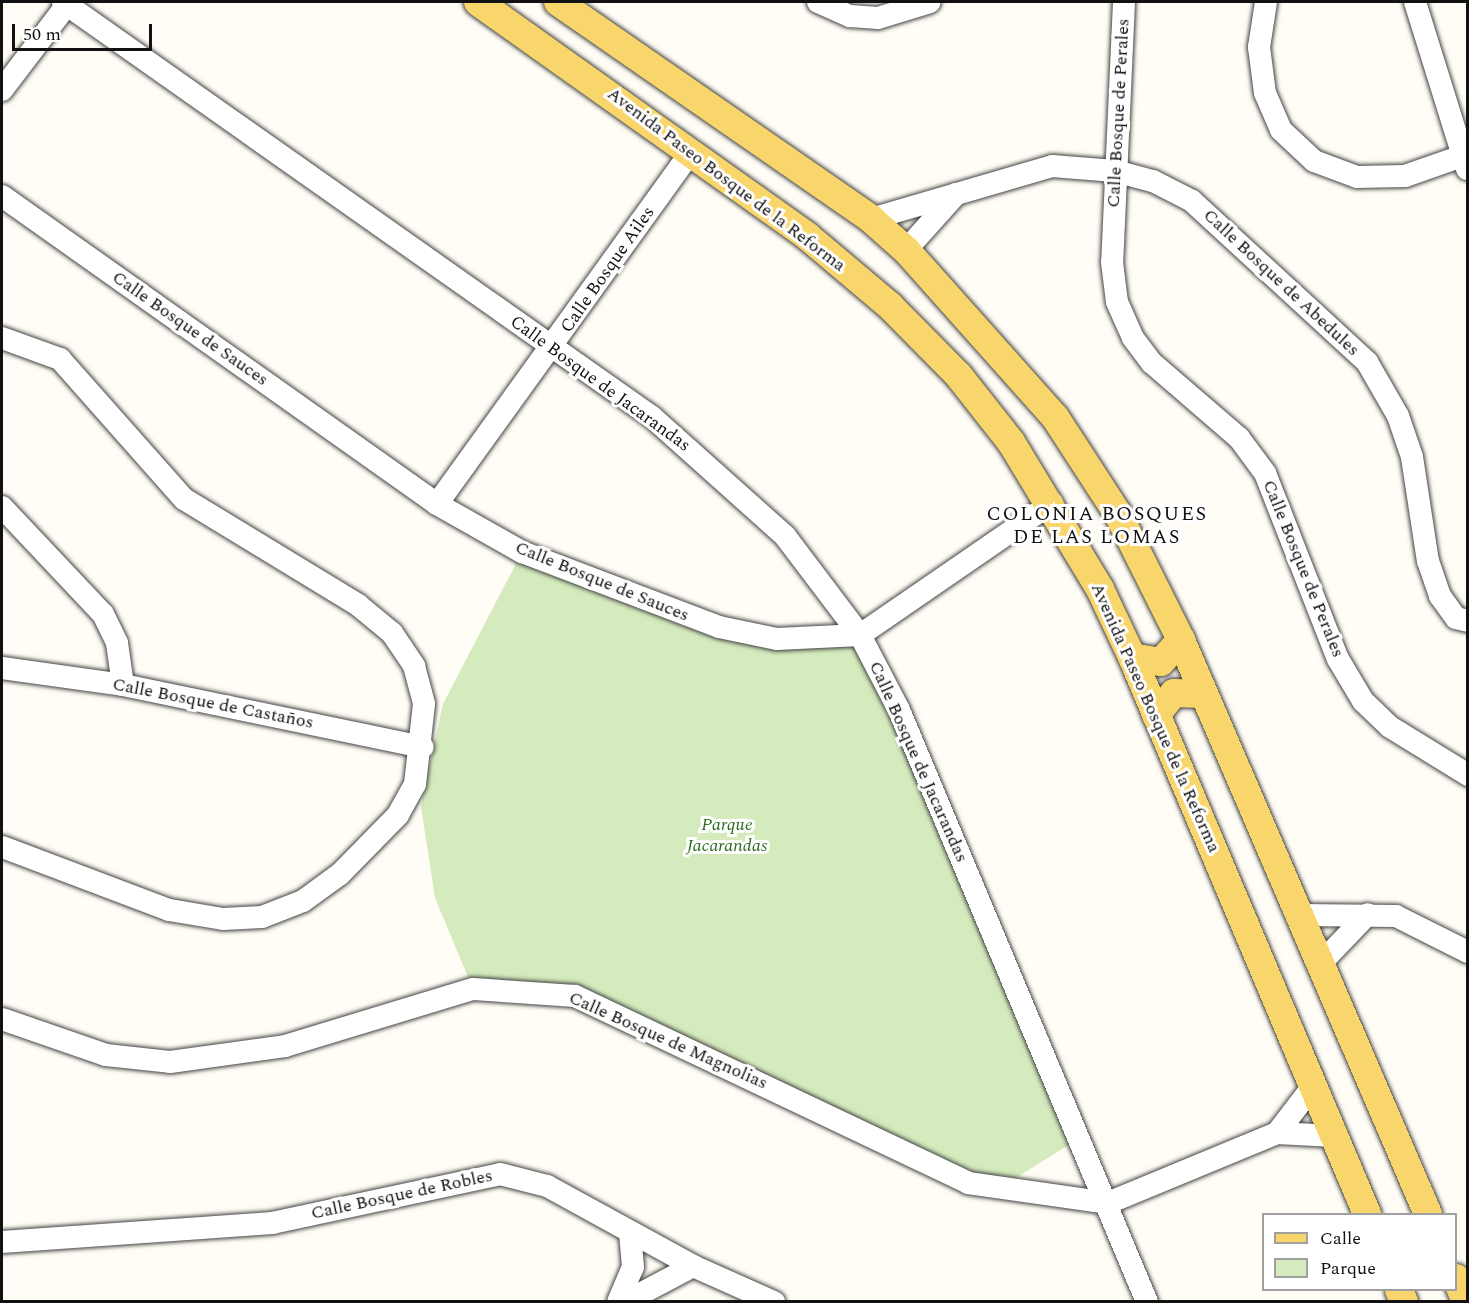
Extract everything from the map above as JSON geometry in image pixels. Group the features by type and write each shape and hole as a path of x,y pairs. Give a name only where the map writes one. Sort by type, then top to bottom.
{"main road":[{"name":"Avenida Paseo Bosque de la Reforma","path":"478,2 692,151 890,306 958,376 1052,503 1132,657 1366,1213"},
{"path":"558,2 871,219 906,250 1055,417 1118,514 1181,640 1427,1213"},
{"path":"1132,657 1161,662 1181,640"},
{"path":"1156,715 1174,693 1203,694"},
{"path":"1457,1282 1466,1302"}],"street":[{"path":"2,90 67,2"},
{"name":"Calle Bosque de Jacarandas","path":"67,2 652,417 734,487 785,537 860,635 899,710 1108,1203 1147,1302"},
{"path":"818,2 850,16 878,18 904,6 930,2"},
{"name":"Calle Bosque de Perales","path":"1124,2 1115,171 1113,272 1117,302 1133,338 1152,363 1239,438 1265,473 1338,659 1364,700 1390,727 1467,775"},
{"path":"1266,2 1259,47 1265,93 1281,130 1314,161 1357,177 1405,176 1466,160 1415,2"},
{"name":"Calle Bosque Ailes","path":"437,504 552,348 692,151"},
{"name":"Calle Bosque de Abedules","path":"871,219 1052,166 1115,171 1153,181 1192,201 1367,362 1398,416 1412,457 1428,561 1440,596 1456,618 1467,621"},
{"path":"906,250 956,194"},
{"name":"Calle Bosque de Sauces","path":"2,196 437,504 522,552 719,627 777,639 860,635"},
{"path":"2,338 60,359 184,500 358,605 392,633 414,666 424,704 423,747 415,784 398,815 340,874 303,901 262,917 223,919 168,910 2,847"},
{"path":"860,635 1052,503"},
{"path":"2,507 103,614 117,643 123,685"},
{"name":"Calle Bosque de Castaños","path":"2,668 123,685 423,747"},
{"path":"1320,964 1368,914"},
{"path":"1299,915 1396,916 1467,952"},
{"name":"Calle Bosque de Magnolias","path":"2,1019 106,1055 170,1062 285,1046 473,989 575,996 968,1183 1108,1203"},
{"path":"1277,1132 1313,1086"},
{"path":"1108,1203 1277,1132 1334,1136"},
{"name":"Calle Bosque de Robles","path":"2,1242 272,1223 500,1174 547,1186 693,1266 774,1302"},
{"path":"618,1302 633,1267 630,1232"},
{"path":"625,1302 693,1266"}],"green space":[{"name":"Parque Jacarandas","path":"522,552 727,628 860,635 1080,1138 998,1189 575,996 473,989 435,898 421,807 443,704"}],"district":[{"name":"COLONIA BOSQUES DE LAS LOMAS","path":"1097,526"}]}
